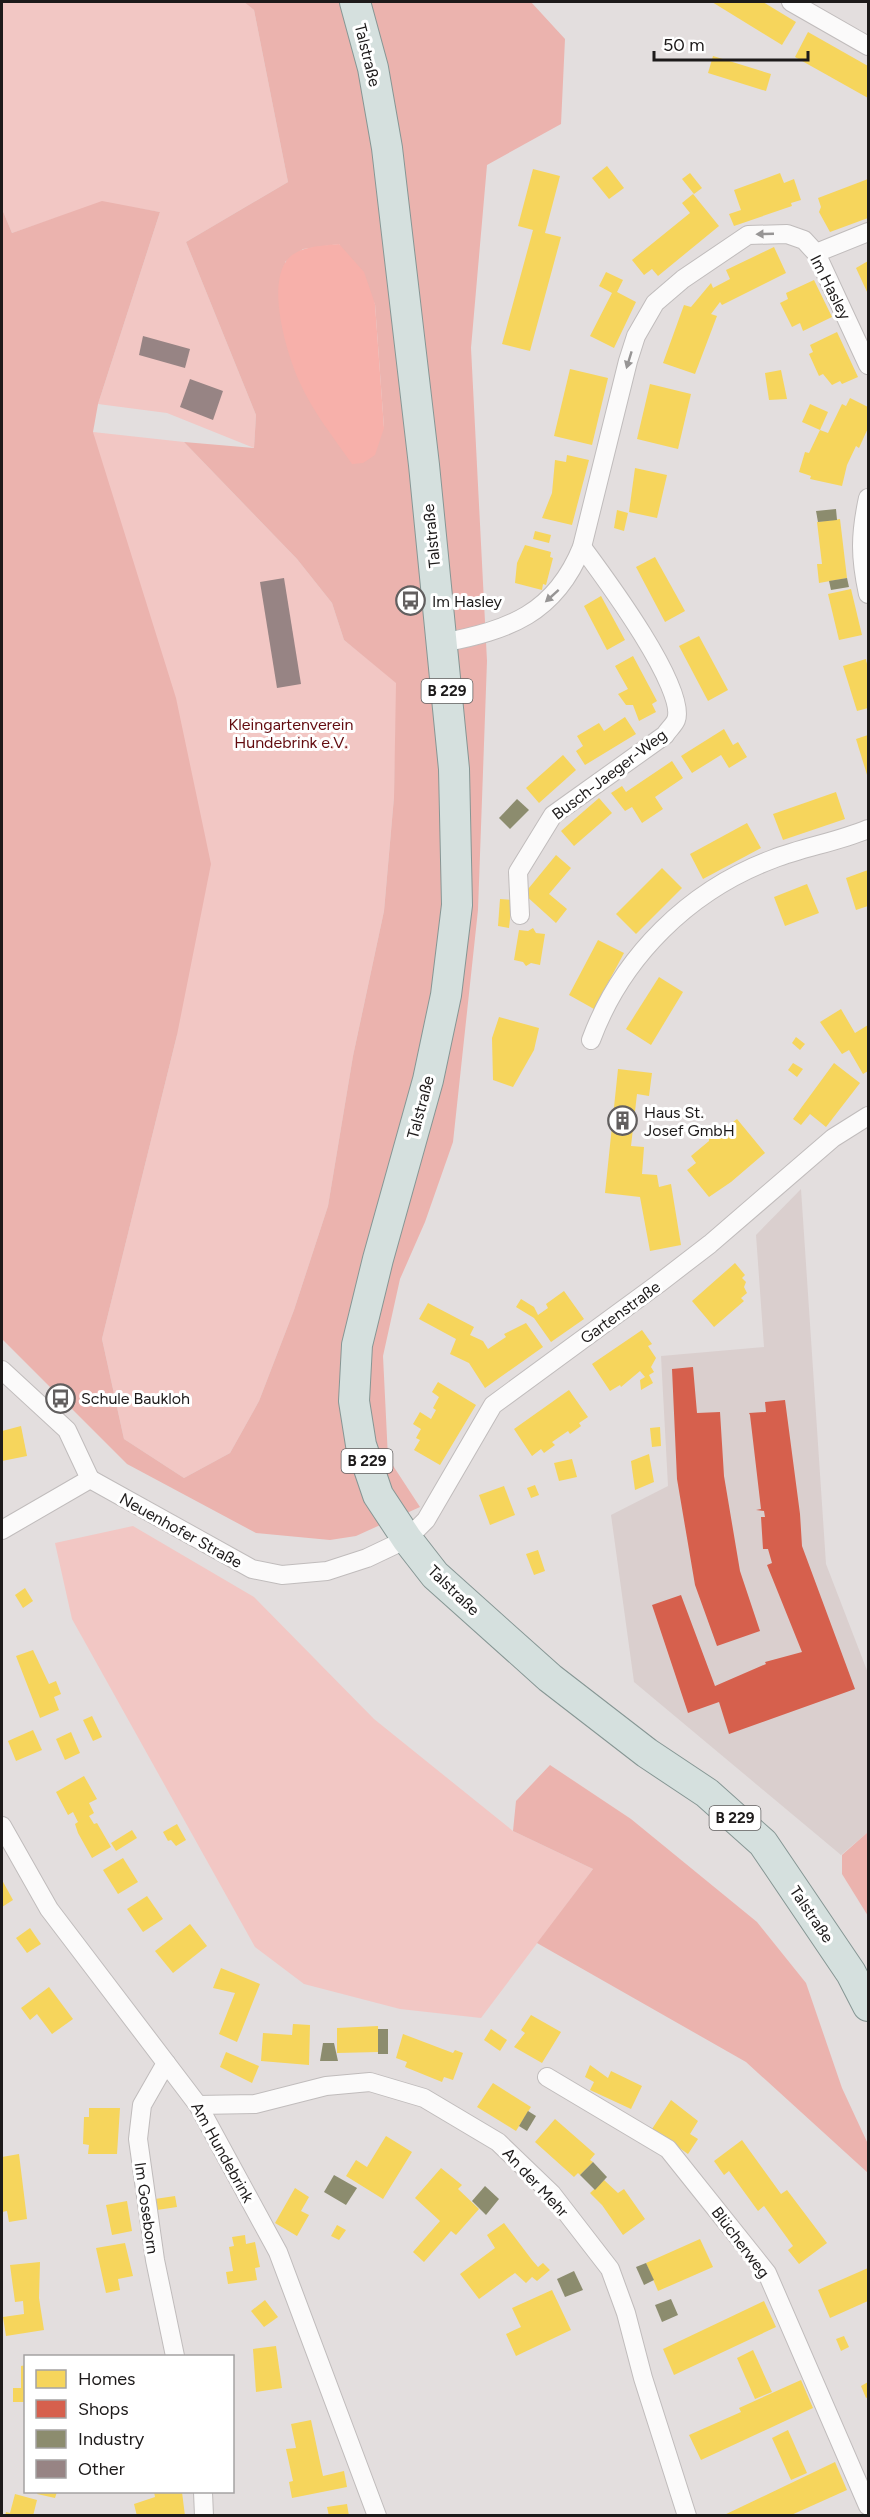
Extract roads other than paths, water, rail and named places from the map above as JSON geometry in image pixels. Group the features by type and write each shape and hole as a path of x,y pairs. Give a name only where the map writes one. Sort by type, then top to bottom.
{"main road":[{"name":"Talstraße","path":"355,2 373,68 387,148 454,769 457,904 446,995 428,1080 378,1259 357,1345 354,1401 361,1445 378,1495 407,1539 435,1575 550,1678 647,1753 707,1793 763,1843 851,1972 868,2006"}],"street":[{"path":"791,2 868,46"},
{"path":"816,254 868,232"},
{"name":"Im Hasley","path":"442,643 485,634 528,615 555,595 571,573 582,547 636,336 655,303 683,279 748,235 788,234 804,240 816,254 868,365"},
{"path":"868,498 861,528 860,560 868,594"},
{"name":"Busch-Jaeger-Weg","path":"520,915 518,873 553,815 665,735 677,720 676,699 669,681 616,592 582,547"},
{"path":"591,1040 602,1010 643,948 690,905 719,885 772,859 868,829"},
{"name":"Gartenstraße","path":"407,1539 426,1520 493,1405 710,1244 833,1138 868,1116"},
{"path":"2,1370 67,1431 90,1479 2,1530"},
{"name":"Neuenhofer Straße","path":"90,1479 236,1562 266,1573 282,1575 327,1571 358,1561 407,1539"},
{"name":"Am Hundebrink","path":"2,1826 49,1909 198,2105 278,2252 377,2516"},
{"name":"Im Goseborn","path":"166,2063 142,2105 138,2139 155,2260 176,2355"},
{"name":"Blücherweg","path":"547,2077 668,2149 767,2272 868,2506"},
{"name":"An der Mehr","path":"198,2105 255,2104 326,2086 370,2082 424,2098 498,2142 552,2194 610,2269 626,2313 643,2378 687,2516"},
{"path":"203,2493 204,2516"}],"place":[{"name":"Im Hasley","path":"411,601"},
{"name":"Haus St. Josef GmbH","path":"623,1121"},
{"name":"Schule Baukloh","path":"60,1398"}],"park label":[{"name":"Kleingartenverein Hundebrink e.V.","path":"291,733"}]}
